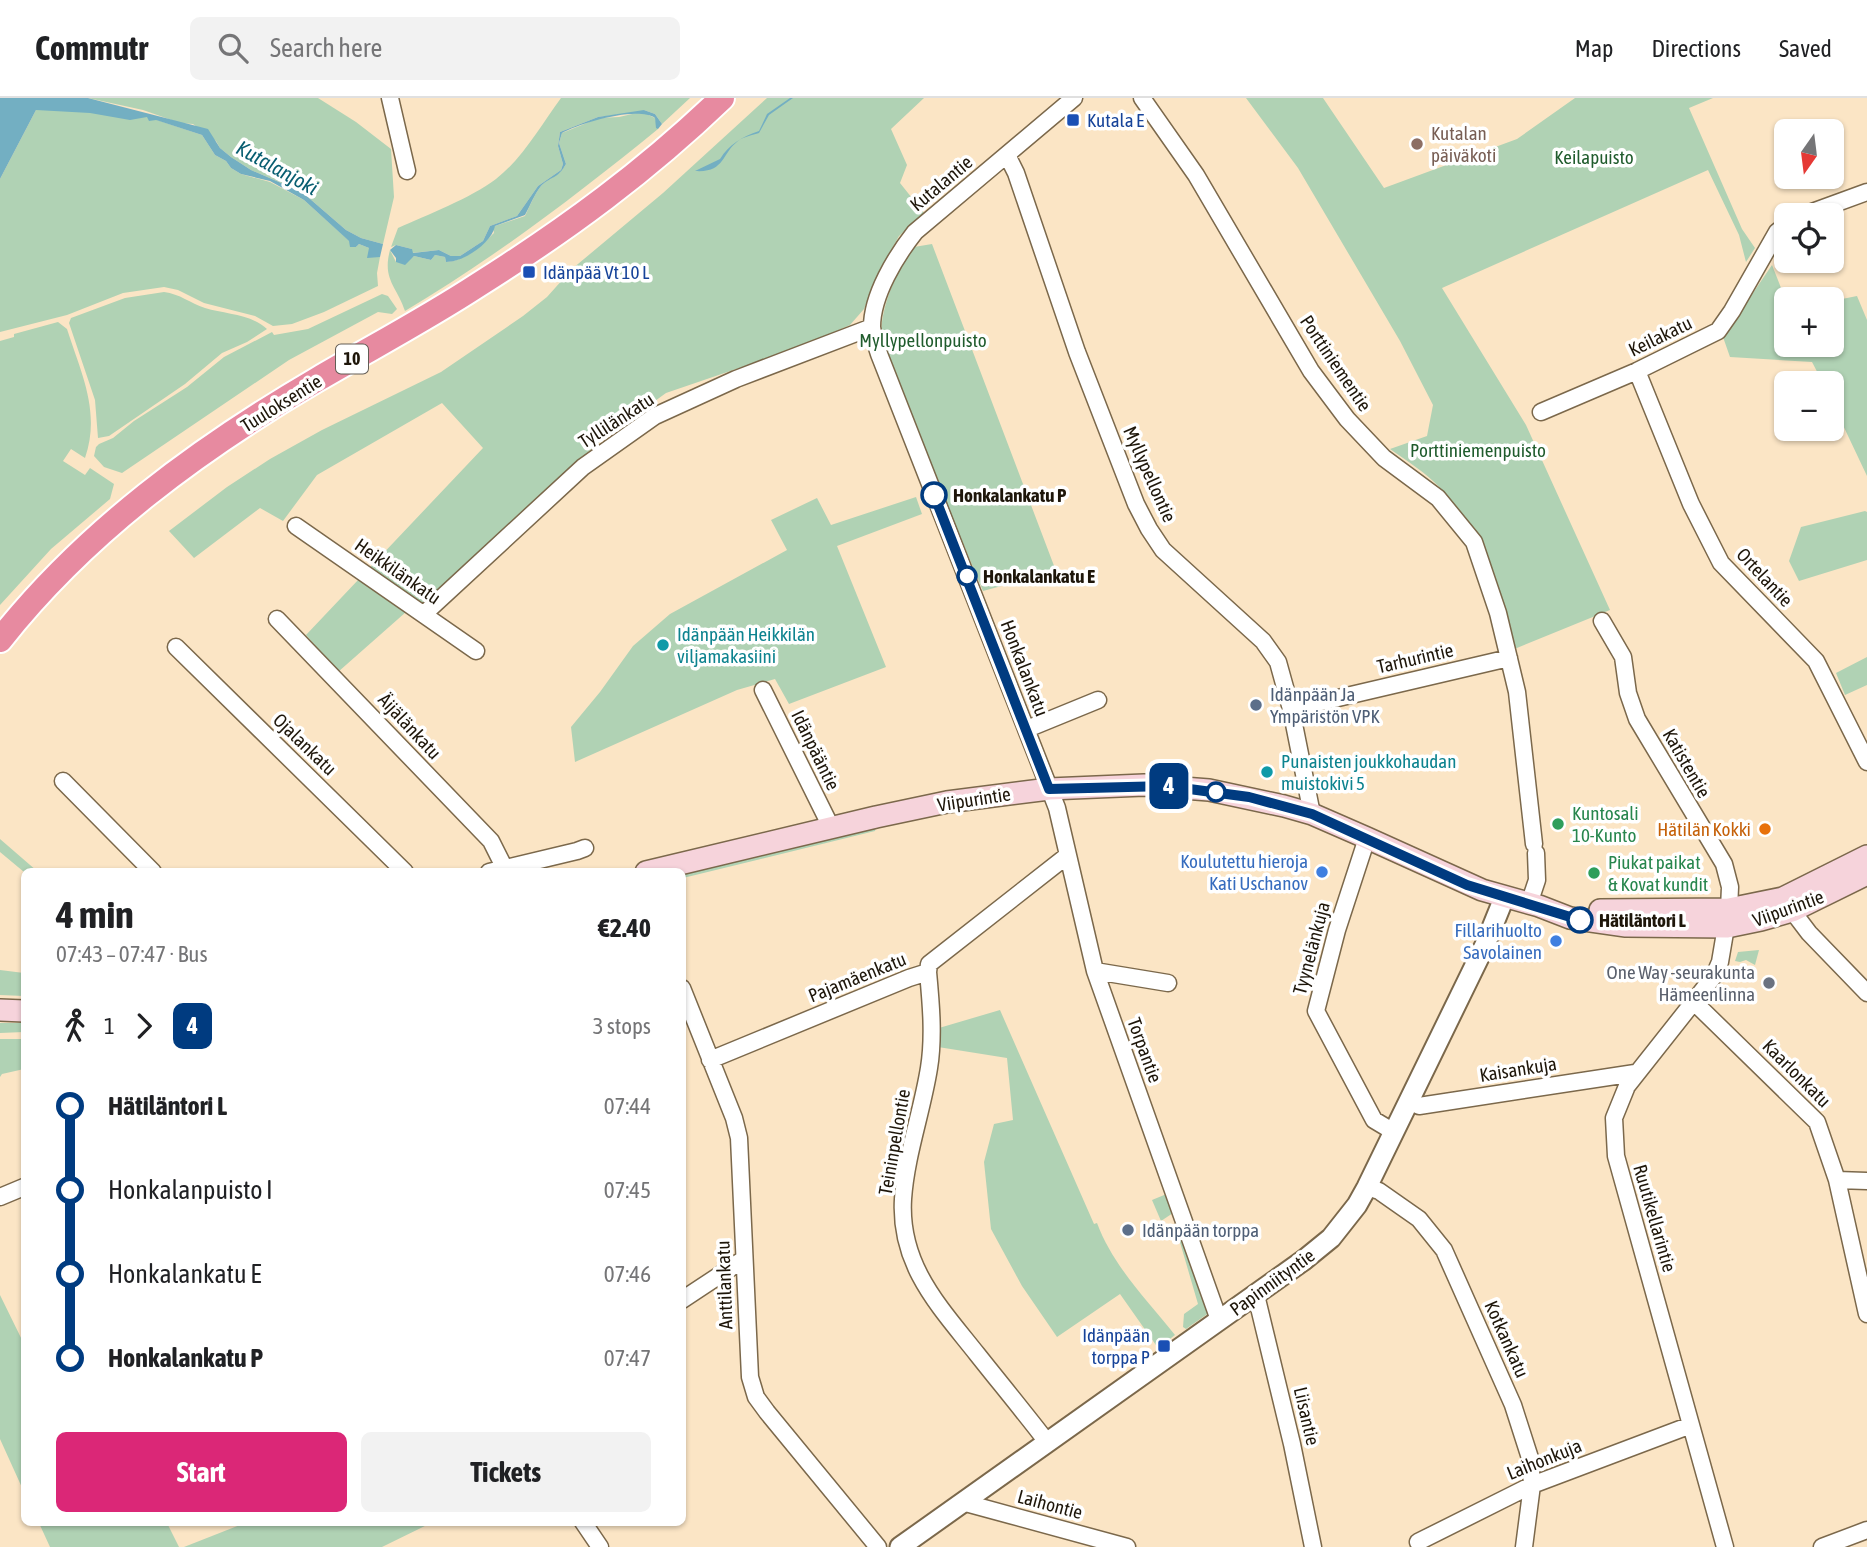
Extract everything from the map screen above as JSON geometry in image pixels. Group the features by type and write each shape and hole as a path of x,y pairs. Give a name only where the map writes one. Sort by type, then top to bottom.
{"highway":[{"name":"Tuuloksentie","path":"0,640 51,582 95,540 194,458 316,380 477,286 590,211 651,162 722,98"}],"main road":[{"name":"Viipurintie","path":"662,868 831,827 947,803 1049,789 1167,786 1249,797 1312,814 1467,885 1570,918 1626,926 1728,918 1788,904 1867,874"},
{"name":"Viipurintie","path":"1788,904 1867,856"},
{"path":"0,1010 21,1011"}],"street":[{"path":"390,98 407,171"},
{"name":"Kutalantie","path":"872,327 882,288 899,252 915,232 1074,98"},
{"name":"Porttiniementie","path":"1142,98 1196,176 1311,371 1346,419 1384,458 1438,498 1474,542 1498,613 1521,722 1535,848 1537,880 1534,905"},
{"name":"Myllypellontie","path":"1007,155 1016,173 1077,352 1136,504 1163,550 1263,641 1278,662 1291,709 1312,814"},
{"path":"1837,203 1867,192"},
{"name":"Keilakatu","path":"1541,412 1718,331 1774,237"},
{"name":"Tyllilänkatu","path":"425,614 583,467 655,416 736,379 872,327"},
{"name":"Honkalankatu","path":"872,327 879,354 1049,789"},
{"name":"Ortelantie","path":"1637,370 1691,504 1721,563 1816,661 1867,762"},
{"name":"Heikkilänkatu","path":"296,526 475,651"},
{"name":"Äijälänkatu","path":"277,619 491,841 496,868"},
{"name":"Katistentie","path":"1602,621 1623,657 1628,693 1637,719 1724,864 1730,887 1728,918"},
{"name":"Ojalankatu","path":"176,647 401,868"},
{"name":"Tarhurintie","path":"1291,709 1509,658"},
{"name":"Idänpääntie","path":"763,691 831,827"},
{"path":"1027,729 1098,700"},
{"path":"63,781 149,868"},
{"name":"Torpantie","path":"1049,789 1057,808 1095,971 1219,1320"},
{"name":"Tyynelänkuja","path":"1367,838 1337,930 1316,1011 1374,1120 1394,1132"},
{"name":"Äijälänkatu","path":"501,868 585,848"},
{"name":"Pajamäenkatu","path":"710,1060 928,972 929,964 1068,855"},
{"name":"Papinniityntie","path":"900,1547 1256,1295 1331,1238 1357,1205 1367,1186 1485,945 1504,898"},
{"path":"1788,904 1809,933 1867,993"},
{"name":"Ruutikellarintie","path":"1725,1547 1616,1156 1614,1118 1619,1102 1635,1073 1714,976 1720,962 1728,918"},
{"path":"1095,971 1168,983"},
{"name":"Teininpellontie","path":"928,972 932,1017 930,1066 903,1200 908,1246 928,1293 1047,1442"},
{"name":"Anttilankatu","path":"686,998 734,1118 739,1138 750,1377 756,1397 878,1547"},
{"name":"Kaarlonkatu","path":"1694,1002 1817,1122 1837,1181 1867,1314"},
{"name":"Kaisankuja","path":"1409,1100 1419,1106 1635,1073"},
{"path":"1837,1181 1867,1181"},
{"name":"Kotkankatu","path":"1367,1186 1379,1191 1419,1219 1444,1250 1513,1405 1530,1458 1532,1485 1524,1547"},
{"path":"0,1196 21,1188"},
{"path":"686,1297 744,1259"},
{"name":"Liisantie","path":"1256,1295 1292,1444 1313,1547"},
{"name":"Laihonkuja","path":"1418,1542 1532,1485 1691,1424"},
{"name":"Laihontie","path":"962,1502 1127,1547"},
{"path":"586,1526 600,1547"},
{"path":"1822,1547 1867,1530"}],"green space":[{"path":"88,98 318,98 391,149 394,197 383,244 361,238 346,230 302,192 251,170 231,157 216,141 193,124 180,123 143,110"},
{"path":"561,98 690,98 662,124 655,114 644,110 642,112 655,118 658,129 534,225 405,311 389,276 390,250 396,262 406,262 414,256 431,260 435,255 445,257 446,262 466,256 494,233 495,226 525,216 541,186 563,169 566,164 559,143 562,133 599,118 641,112 598,117 560,132 558,146 563,164 561,170 538,186 517,216 490,226 483,241 460,256 451,256 439,250 412,253 412,249 396,245 391,247 398,228 474,193 506,171"},
{"path":"767,98 924,98 891,129 907,165 900,183 924,213 899,236 878,274 864,309 850,325 798,348 666,393 604,438 425,602 406,612 338,672 306,635 483,448 442,403 317,475 283,521 260,508 194,558 169,531 227,487 270,459 322,430 441,372 523,316 547,297 572,269 663,193"},
{"path":"1246,98 1323,98 1384,188 1517,139 1575,98 1713,98 1689,108 1742,229 1755,248 1746,262 1739,235 1708,170 1442,288 1526,425 1610,610 1512,650 1485,559 1464,518 1433,481 1390,449 1427,436 1433,405 1400,341 1298,168"},
{"path":"34,101 148,117 202,135 215,155 226,161 231,168 241,174 270,182 304,200 356,247 359,244 369,248 380,257 378,286 292,324 273,326 255,316 204,303 178,290 164,287 123,293 67,315 0,332 0,179 36,110"},
{"name":"Myllypellonpuisto","path":"932,244 1056,571 983,591 881,347 885,307 900,270 914,247"},
{"path":"1772,265 1781,287 1774,287 1774,357 1844,357 1844,299 1857,296 1867,320 1867,476 1844,427 1844,371 1817,371 1812,362 1730,357 1723,337"},
{"path":"164,292 205,308 246,317 267,329 222,353 185,384 109,436 98,438 95,400 69,323 71,318 125,298"},
{"path":"382,294 388,296 397,309 392,314 378,312 289,360 122,473 104,467 94,456 99,444 113,438 187,387 224,357 272,332 274,335 308,329"},
{"path":"58,322 67,329 83,377 91,425 85,458 71,449 63,461 85,475 90,468 114,484 110,499 51,549 0,605 0,341 14,337 14,334"},
{"path":"916,497 922,514 837,546 886,667 789,704 775,679 737,690 575,762 571,727 633,646 670,614 787,550 771,520 817,498 831,525"},
{"path":"1865,511 1867,560 1799,581 1789,561 1801,527"},
{"path":"1867,657 1867,685 1845,695 1836,673"},
{"path":"876,827 875,831 686,877 686,873"},
{"path":"0,839 34,868 21,870 0,852"},
{"path":"1759,950 1755,965 1746,960 1735,961 1738,952"},
{"path":"0,970 21,973 21,996 0,995"},
{"path":"1000,1010 1094,1224 1097,1223 1121,1268 1175,1335 1158,1348 1120,1294 1057,1337 1022,1286 991,1229 984,1162 994,1124 1013,1120 1007,1058 938,1047 939,1028"},
{"path":"0,1023 21,1023 21,1032 0,1033"},
{"path":"0,1039 21,1039 21,1070 2,1074 0,1077"},
{"path":"1169,1193 1173,1213 1161,1221 1152,1200"},
{"path":"1178,1228 1213,1310 1186,1329 1183,1327 1184,1314 1198,1304"},
{"path":"0,1295 21,1338 21,1485 0,1439"},
{"path":"40,1526 168,1526 179,1547 50,1547"},
{"path":"237,1526 425,1526 382,1547 184,1547"}],"water":[{"path":"0,98 88,98 208,129 220,148 231,157 251,170 302,192 346,230 361,238 383,244 380,257 367,258 369,248 359,244 350,247 349,241 304,200 270,181 241,174 231,168 226,161 215,155 202,135 156,120 149,121 147,117 130,120 90,113 36,110 0,179"},
{"path":"793,98 769,115 759,133 746,137 759,131 767,114"},
{"path":"644,110 655,114 662,124 658,129 655,118 636,114 595,121 562,133 559,143 566,164 563,169 541,186 525,215 495,226 489,238 469,255 446,262 445,257 435,255 431,260 414,256 405,265 396,262 390,250 396,245 412,249 413,253 439,250 451,256 460,256 483,241 490,226 517,216 538,186 561,170 563,164 558,146 560,132 598,117"},
{"path":"738,141 717,166 705,171 695,171 720,159"}],"bus line":[{"name":"4","path":"934,495 1049,789 1144,785 1209,790 1249,797 1312,814 1467,885 1580,920"}],"place":[{"name":"Kutala E","path":"1073,120"},
{"name":"Kutalan päiväkoti","path":"1417,144"},
{"name":"Idänpää Vt 10 L","path":"529,272"},
{"name":"Honkalankatu P","path":"934,495"},
{"name":"Honkalankatu E","path":"967,576"},
{"name":"Idänpään Heikkilän viljamakasiini","path":"663,645"},
{"name":"Idänpään Ja Ympäristön VPK","path":"1256,705"},
{"name":"Punaisten joukkohaudan muistokivi 5","path":"1267,772"},
{"name":"Kuntosali 10-Kunto","path":"1558,824"},
{"name":"Hätilän Kokki","path":"1765,829"},
{"name":"Koulutettu hieroja Kati Uschanov","path":"1322,872"},
{"name":"Piukat paikat & Kovat kundit","path":"1594,873"},
{"name":"Hätiläntori L","path":"1580,920"},
{"name":"Fillarihuolto Savolainen","path":"1556,941"},
{"name":"One Way -seurakunta Hämeenlinna","path":"1769,983"},
{"name":"Idänpään torppa","path":"1128,1230"},
{"name":"Idänpään torppa P","path":"1164,1346"}],"park label":[{"name":"Keilapuisto","path":"1594,157"},
{"name":"Porttiniemenpuisto","path":"1478,450"}],"water label":[{"name":"Kutalanjoki","path":"277,168"}]}
